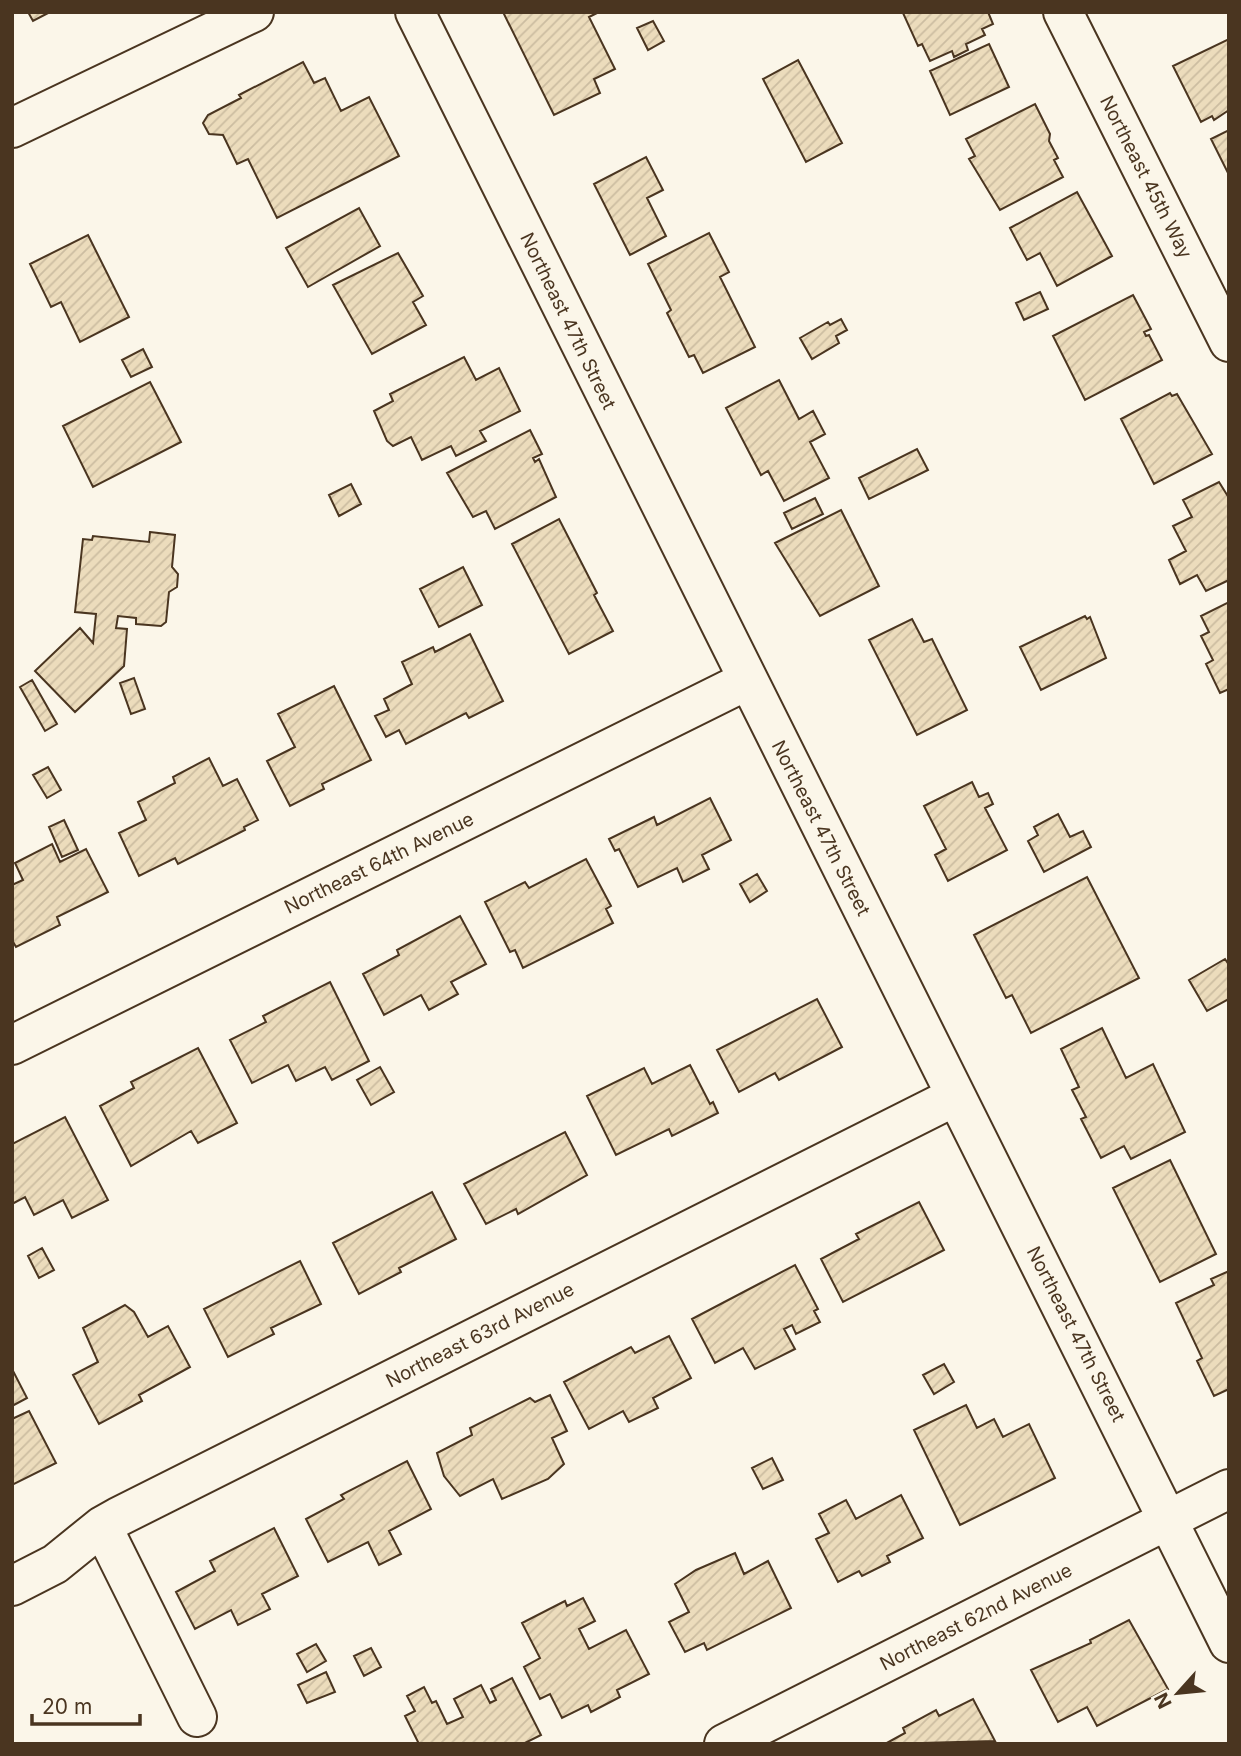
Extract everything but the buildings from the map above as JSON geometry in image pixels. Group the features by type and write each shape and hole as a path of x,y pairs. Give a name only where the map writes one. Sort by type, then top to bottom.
{"street":[{"path":"16,118 210,22 254,12"},
{"name":"Northeast 47th Street","path":"415,12 746,681 1229,1643"},
{"name":"Northeast 45th Way","path":"1063,12 1229,342"},
{"name":"Northeast 64th Avenue","path":"12,1045 746,681"},
{"name":"Northeast 63rd Avenue","path":"12,1586 55,1564 102,1526 956,1096"},
{"name":"Northeast 62nd Avenue","path":"724,1744 1229,1489"},
{"path":"102,1526 206,1731"}]}
